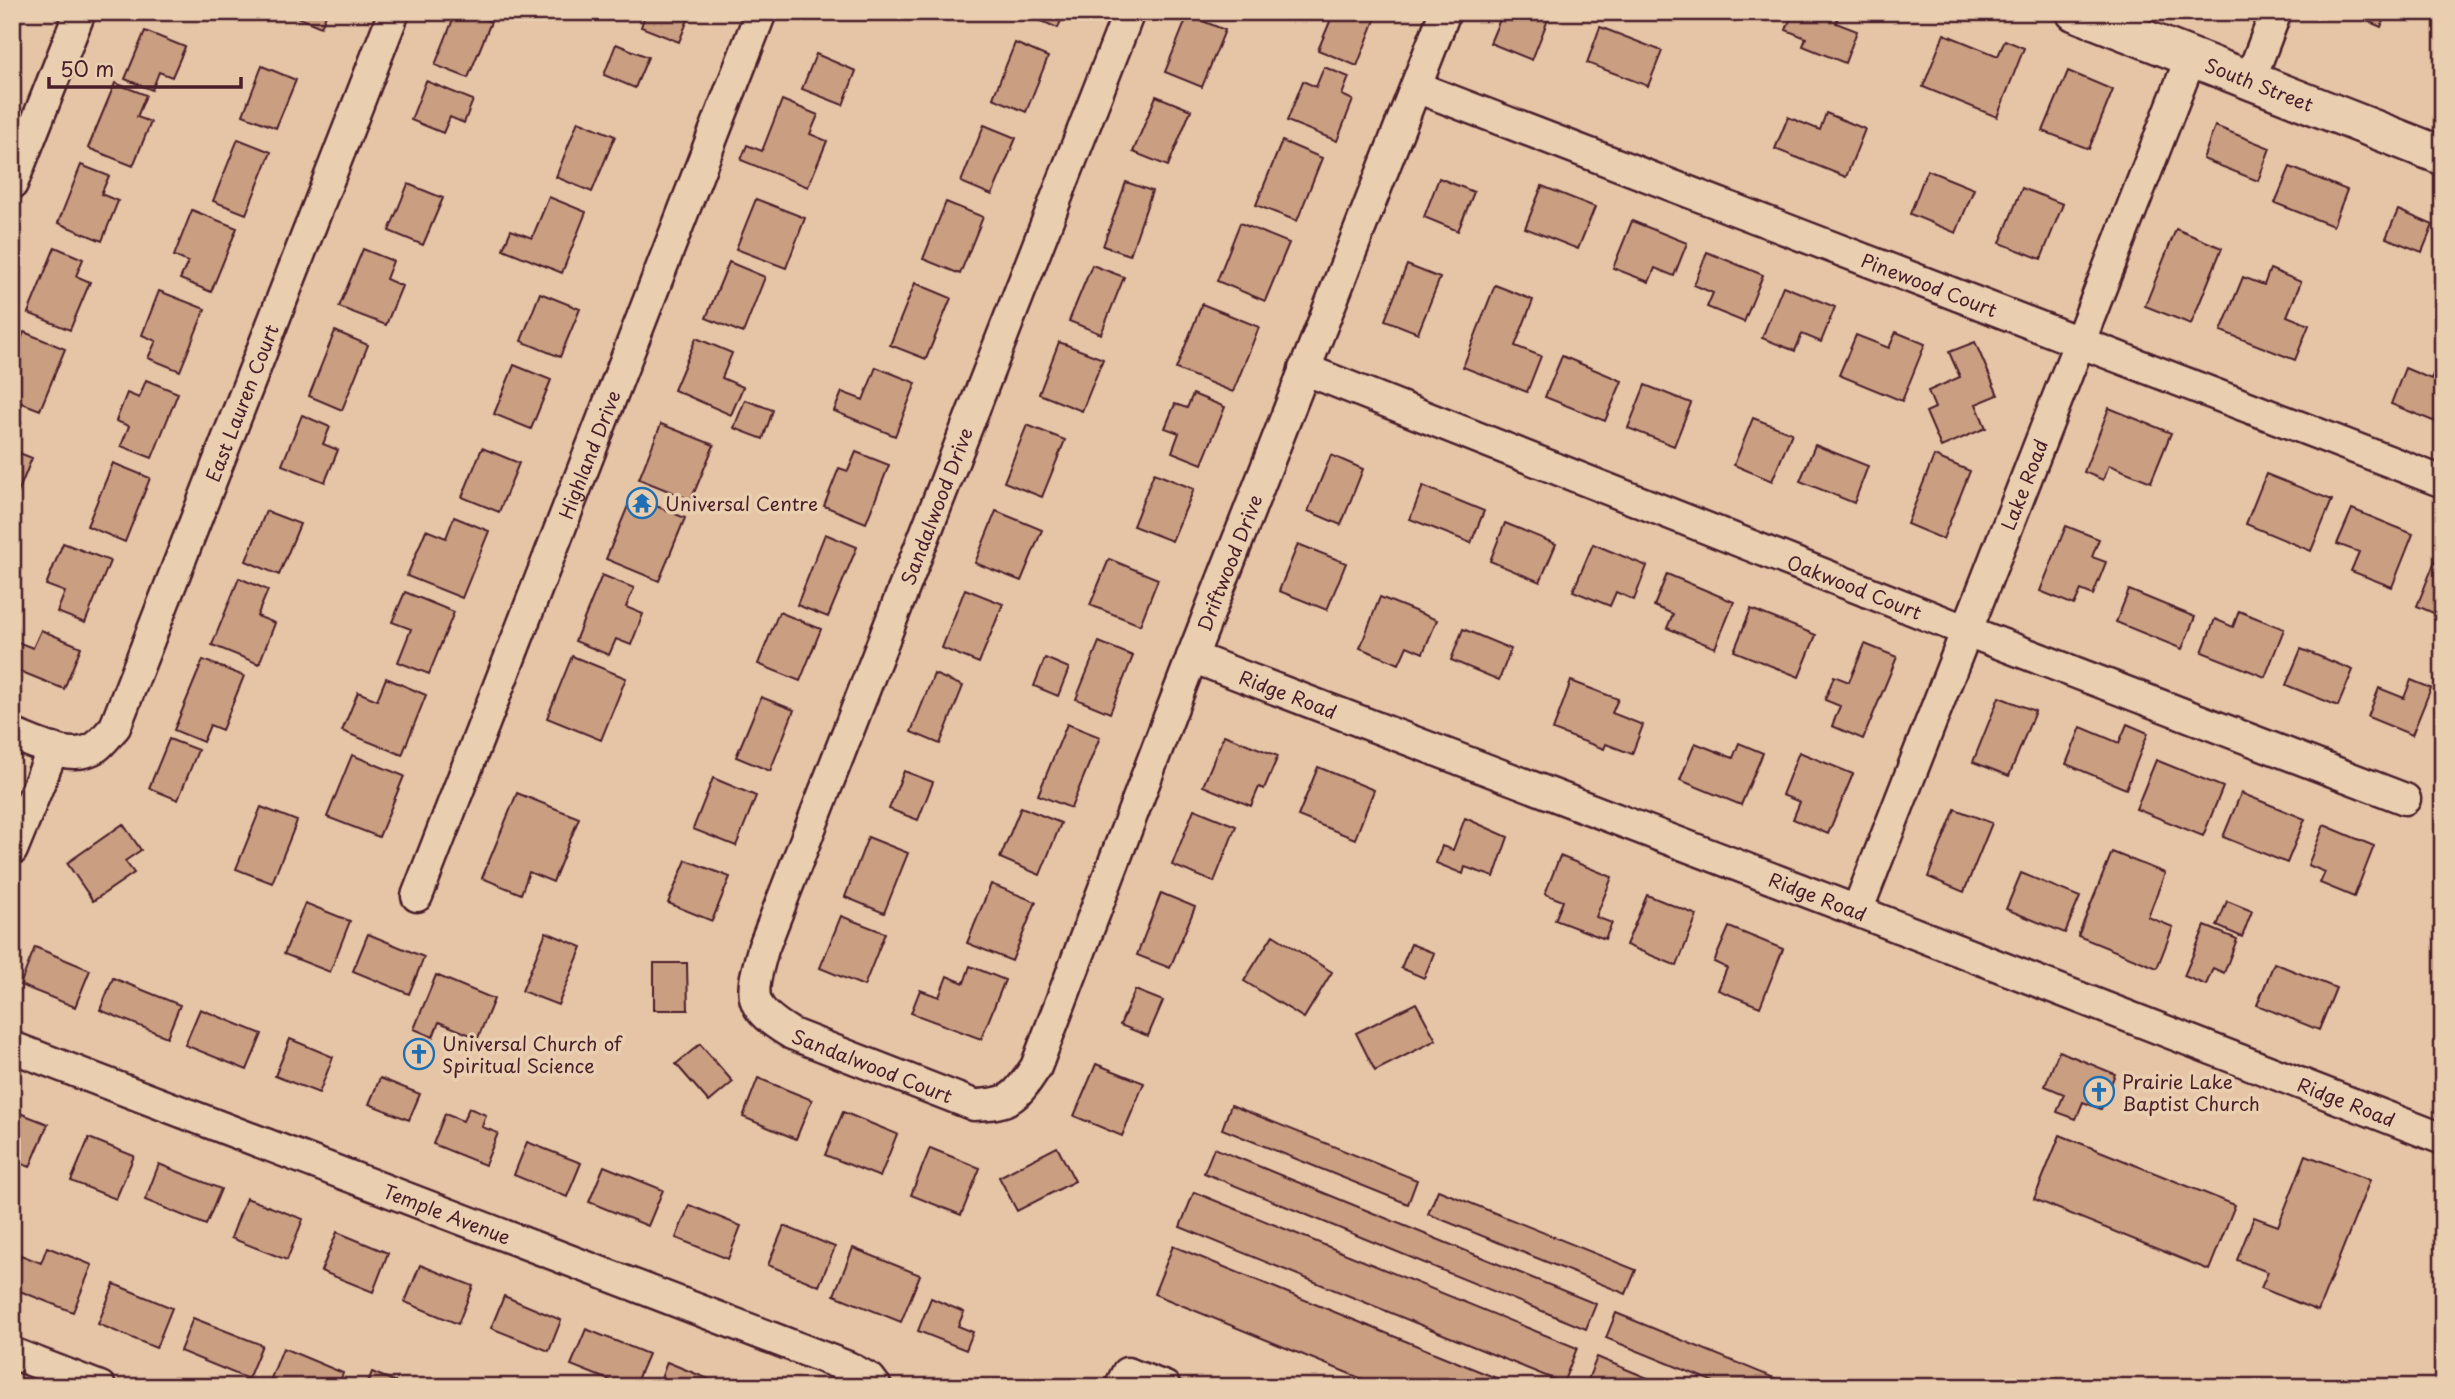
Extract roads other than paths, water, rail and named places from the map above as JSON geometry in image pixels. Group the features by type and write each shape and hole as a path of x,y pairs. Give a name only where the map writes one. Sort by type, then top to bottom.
{"street":[{"path":"12,184 80,12"},
{"name":"East Lauren Court","path":"12,734 75,754 95,747 115,727 394,12"},
{"name":"Highland Drive","path":"417,896 761,12"},
{"name":"Sandalwood Drive","path":"756,1002 753,984 763,949 1129,12"},
{"name":"Driftwood Drive","path":"1001,1104 1019,1092 1036,1067 1192,657 1445,12"},
{"name":"South Street","path":"2075,12 2443,156"},
{"path":"2250,80 2276,12"},
{"name":"Lake Road","path":"1857,911 2191,57"},
{"name":"Pinewood Court","path":"1416,87 2443,482"},
{"name":"Oakwood Court","path":"1304,369 1967,631 2405,799"},
{"name":"Ridge Road","path":"1192,657 2443,1139"},
{"path":"12,850 53,749"},
{"name":"Sandalwood Court","path":"756,1002 765,1018 792,1034 974,1105 1001,1104"},
{"name":"Temple Avenue","path":"12,1046 848,1367 870,1379 876,1387"},
{"path":"12,1353 100,1387"},
{"path":"1120,1387 1126,1373 1165,1387"}],"place":[{"name":"Universal Centre","path":"642,503"},
{"name":"Universal Church of Spiritual Science","path":"419,1054"},
{"name":"Prairie Lake Baptist Church","path":"2099,1092"}]}
